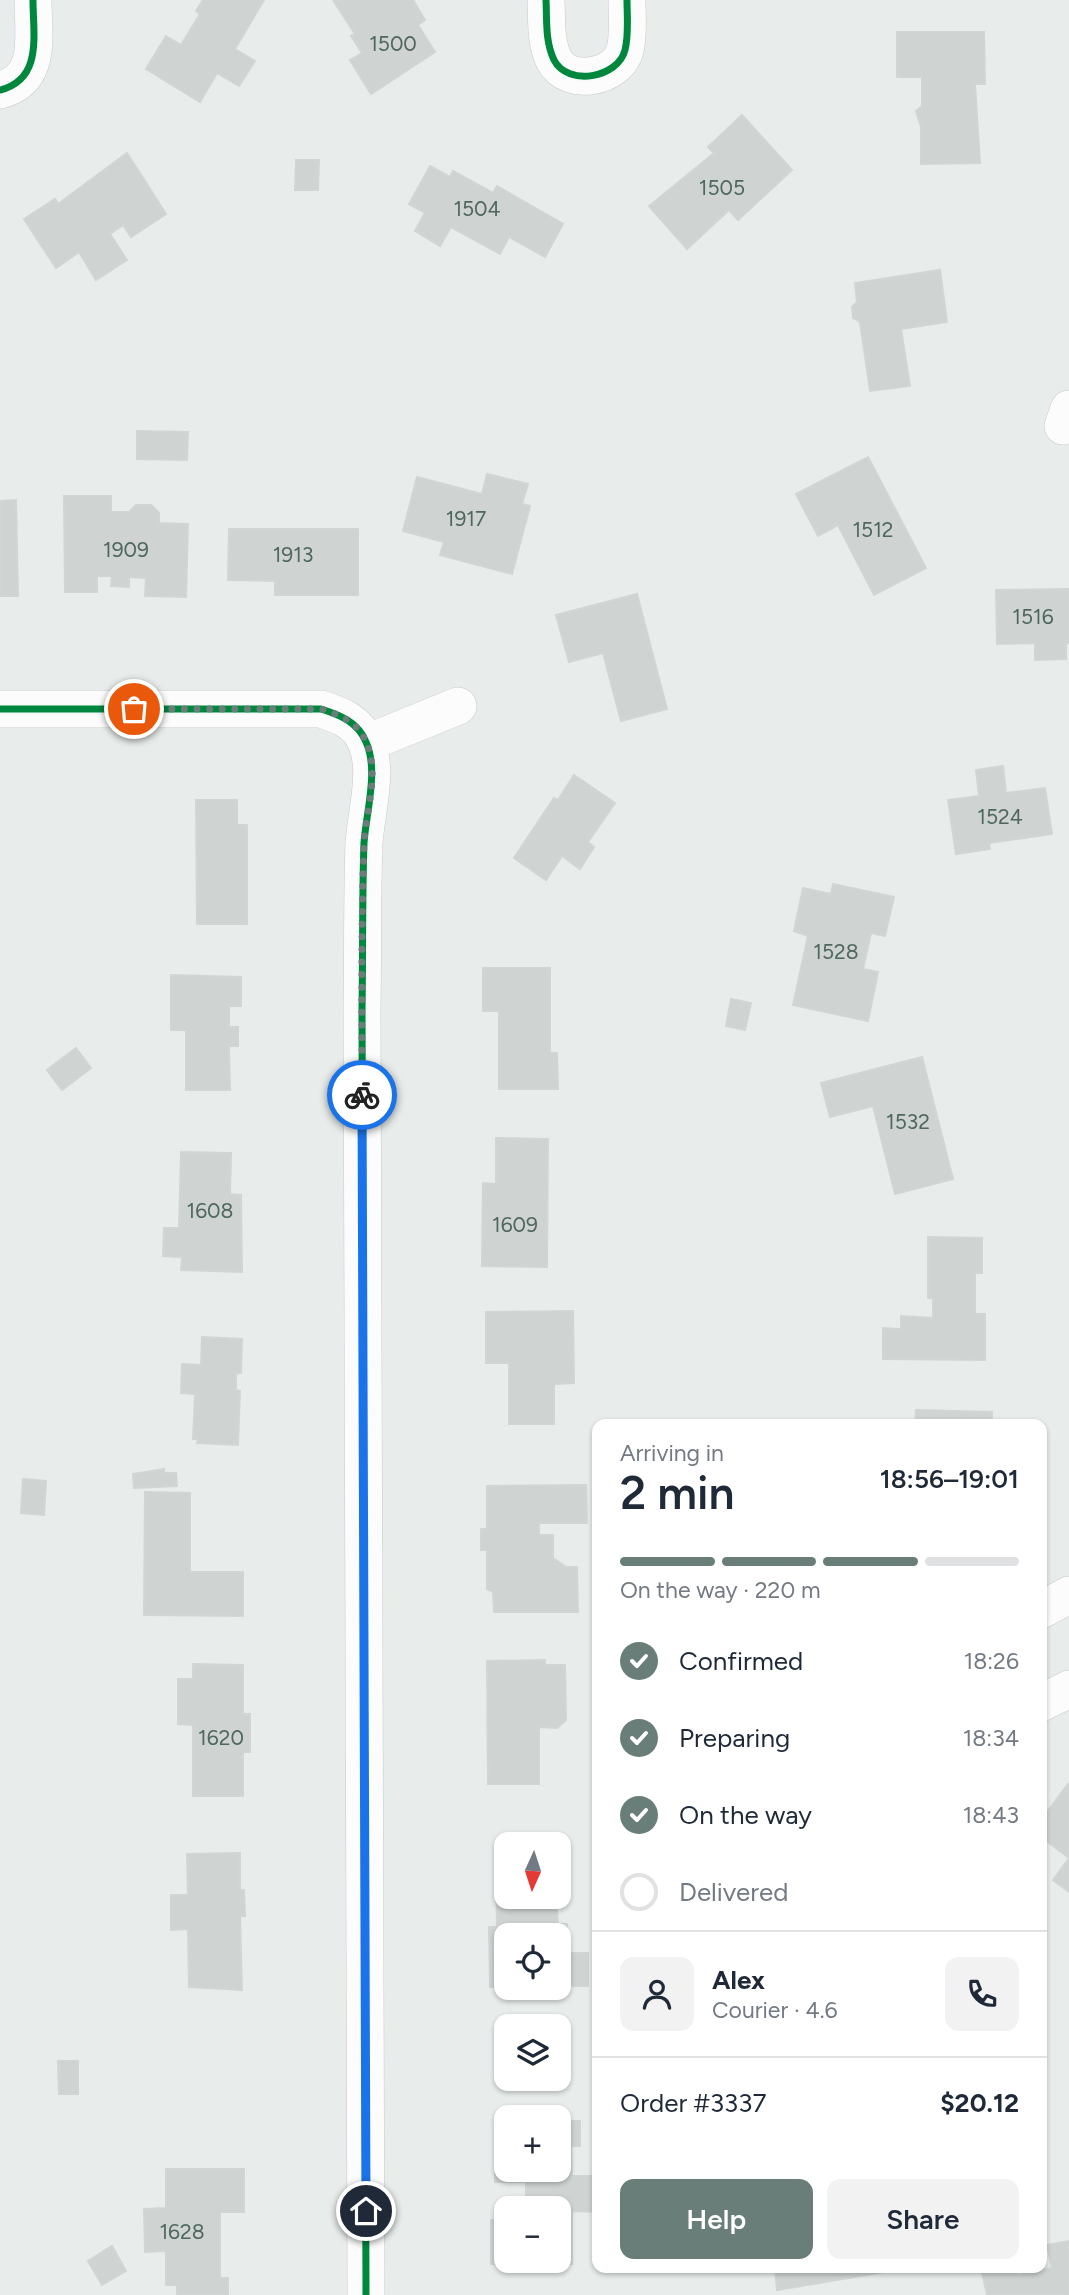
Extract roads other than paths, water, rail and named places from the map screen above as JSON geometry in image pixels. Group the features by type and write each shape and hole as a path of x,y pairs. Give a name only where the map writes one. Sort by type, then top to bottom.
{"street":[{"path":"0,90 12,87 26,75 33,58 33,0"},
{"path":"547,0 547,37 555,61 563,70 580,76 598,75 614,66 625,51 627,0"},
{"path":"367,743 458,706"},
{"path":"0,709 321,709 341,715 358,729 367,743 372,765 365,841 362,1009 366,2295"},
{"path":"1047,1606 1069,1595"},
{"path":"1047,1700 1069,1689"}]}
